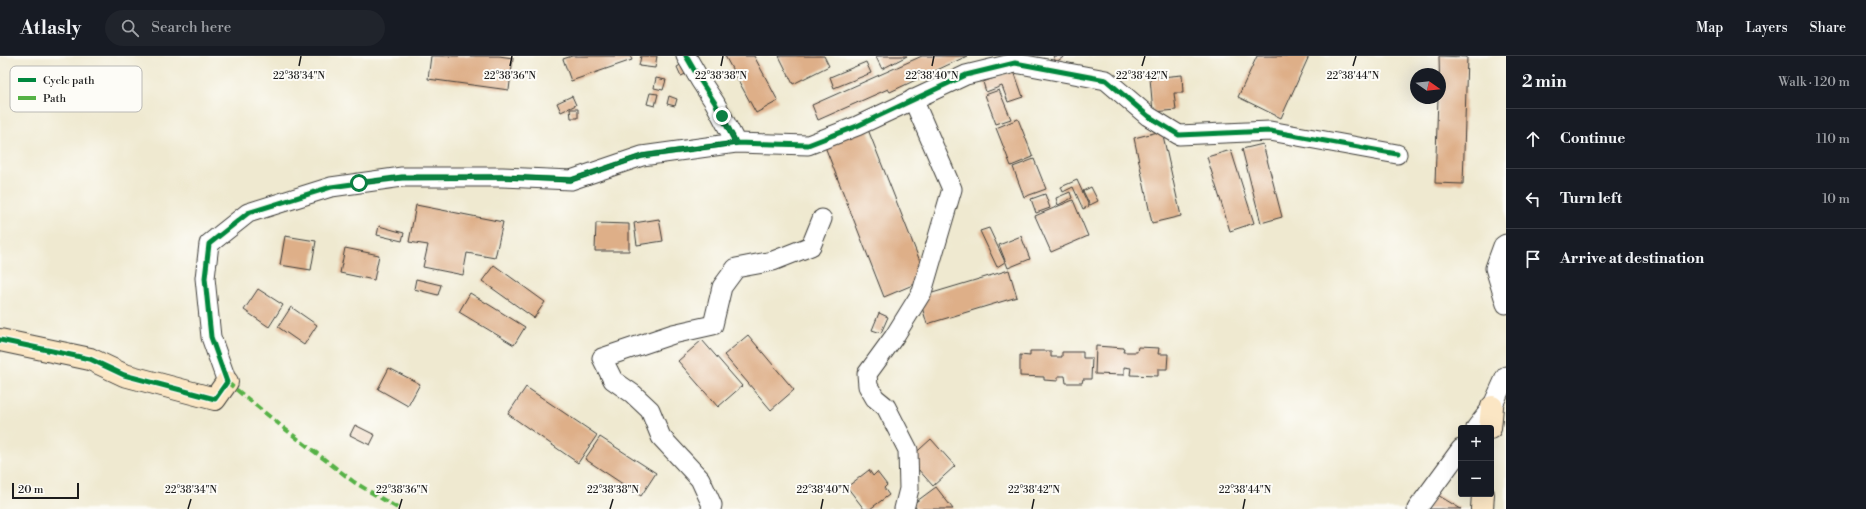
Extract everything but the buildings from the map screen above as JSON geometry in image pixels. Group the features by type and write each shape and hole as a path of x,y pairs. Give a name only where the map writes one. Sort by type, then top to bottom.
{"street":[{"path":"686,56 715,103 736,143"},
{"path":"0,340 90,359 124,375 215,399 227,382 211,338 205,278 209,244 248,213 331,187 402,178 502,177 571,180 642,156 736,143 808,145 857,126 966,75 1015,63 1106,80 1148,116 1179,135 1270,131 1397,154"},
{"path":"904,509 909,489 908,450 886,407 875,398 868,386 867,374 894,337 922,292 952,189 914,99"},
{"path":"711,509 712,505 700,479 661,437 650,410 633,394 613,380 602,358 673,334 713,325 722,287 736,268 773,261 811,246 822,220"},
{"path":"1506,244 1503,246 1495,268 1506,304"},
{"path":"1480,425 1491,418 1506,376"},
{"path":"1417,509 1458,453"},
{"path":"1482,509 1484,497"}],"marked path":[{"path":"227,382 354,482 399,509"}],"cycle path":[{"path":"686,56 715,103 736,143 808,145 857,126 966,75 1015,63 1106,80 1148,116 1179,135 1270,131 1397,154"},
{"path":"0,340 90,359 124,375 215,399 227,382 211,337 205,278 209,244 248,213 331,187 402,177 502,177 571,180 642,156 736,143"}],"route":[{"path":"359,183 402,178 502,177 571,180 642,156 736,143 722,116"}]}
